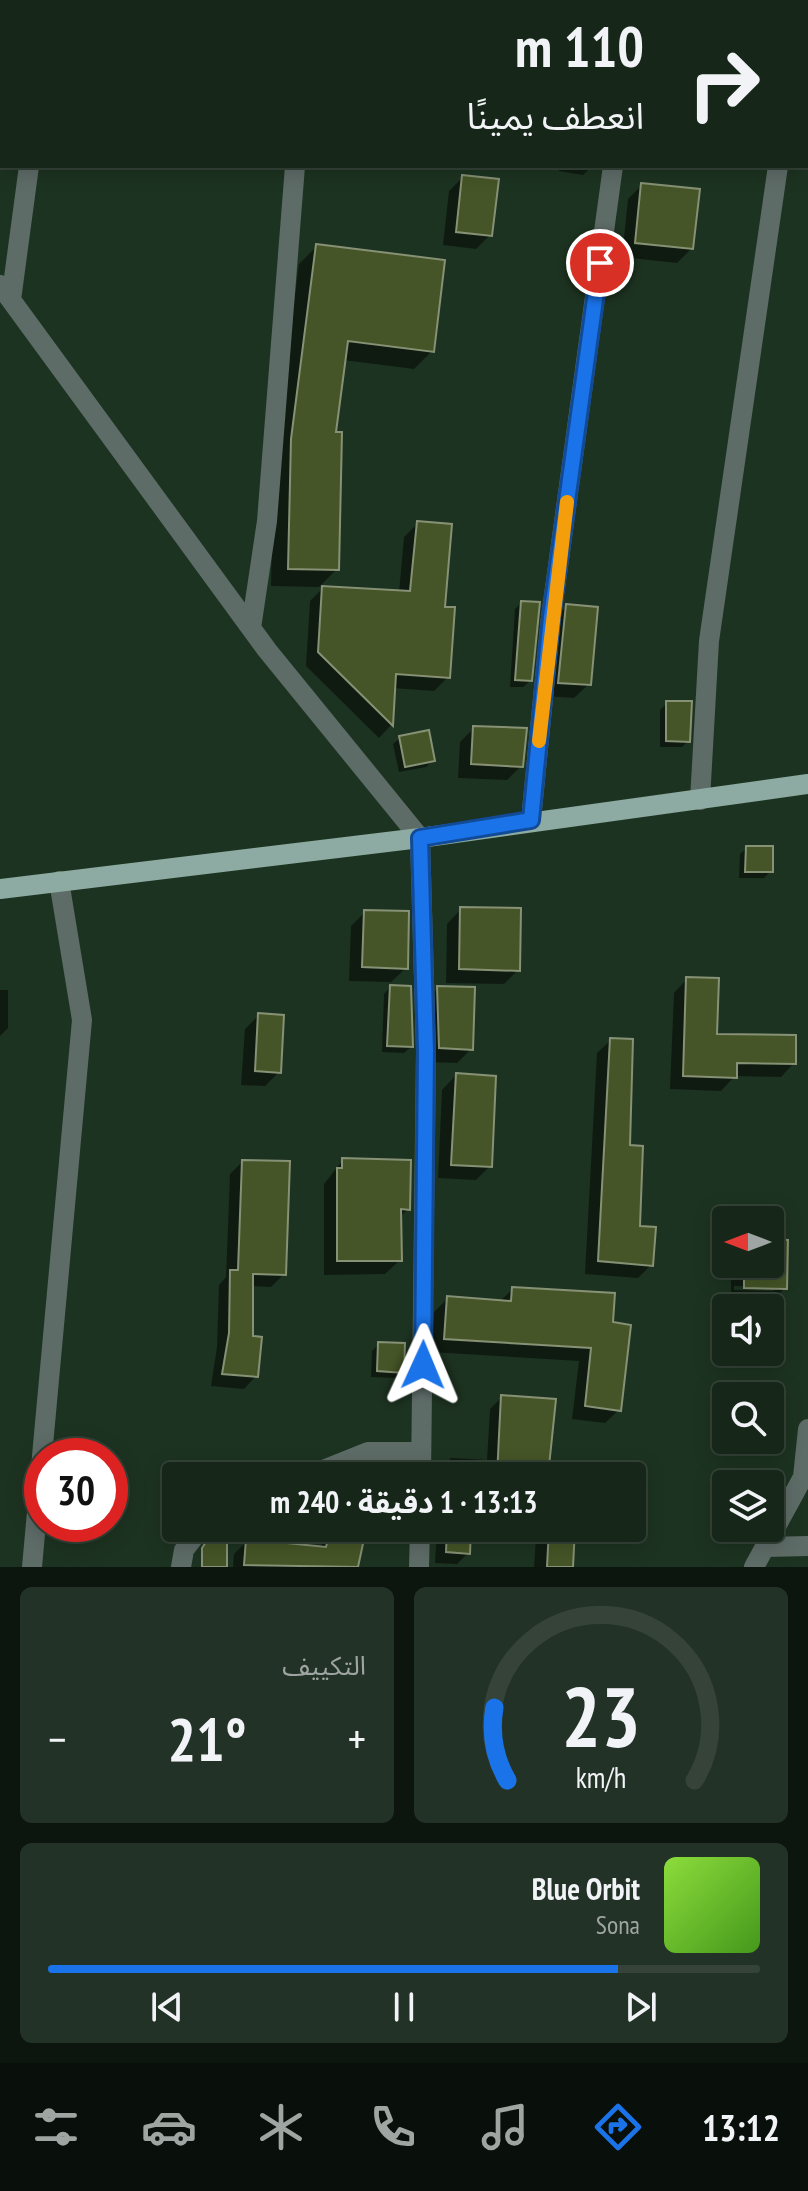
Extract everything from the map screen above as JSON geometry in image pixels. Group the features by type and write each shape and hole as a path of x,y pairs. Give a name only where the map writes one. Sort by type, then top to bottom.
{"main road":[{"path":"0,889 420,838 531,820 808,784"}],"street":[{"path":"29,168 5,292 251,628 420,838 426,1051 421,1462"},
{"path":"251,628 267,521 295,168"},
{"path":"531,820 551,617 613,168"},
{"path":"700,800 709,641 778,168"},
{"path":"44,1438 82,1020 59,881"},
{"path":"754,1567 803,1477 808,1429"},
{"path":"343,1462 368,1452 421,1452"},
{"path":"32,1567 34,1542"},
{"path":"181,1567 184,1550 190,1542"},
{"path":"419,1567 420,1542"},
{"path":"766,1547 808,1546"}],"building":[{"path":"462,175 499,179 492,236 456,232"},
{"path":"641,183 700,189 693,249 635,243"},
{"path":"316,244 445,260 434,352 348,341 336,432 342,432 339,570 288,569 291,439"},
{"path":"417,521 452,524 445,607 455,607 450,678 396,674 393,726 318,652 322,586 410,591"},
{"path":"521,601 540,602 532,681 515,680"},
{"path":"566,604 598,607 591,685 558,683"},
{"path":"666,701 692,701 690,742 666,741"},
{"path":"473,726 527,728 523,767 471,764"},
{"path":"429,730 435,761 405,767 399,736"},
{"path":"746,846 773,846 773,872 745,872"},
{"path":"460,907 521,908 520,971 459,969"},
{"path":"364,910 409,911 408,969 362,967"},
{"path":"686,977 719,978 717,1034 796,1035 796,1064 737,1063 737,1078 683,1076"},
{"path":"390,985 411,986 413,1047 387,1046"},
{"path":"437,986 475,987 473,1050 439,1048"},
{"path":"258,1013 284,1015 281,1073 255,1071"},
{"path":"610,1038 633,1039 630,1145 643,1146 640,1226 656,1227 653,1266 598,1261"},
{"path":"456,1073 496,1076 492,1167 451,1165"},
{"path":"342,1158 411,1160 410,1210 401,1209 402,1261 337,1261 337,1168 342,1168"},
{"path":"242,1160 290,1161 286,1275 253,1274 253,1336 262,1337 258,1377 222,1374 229,1333 230,1270 238,1270"},
{"path":"784,1240 788,1240 787,1289 744,1288 744,1278 784,1278"},
{"path":"512,1287 615,1293 613,1322 631,1325 621,1411 585,1406 591,1348 444,1339 447,1296 511,1301"},
{"path":"378,1342 405,1343 404,1373 377,1371"},
{"path":"501,1395 556,1399 549,1462 498,1462"},
{"path":"206,1542 227,1542 227,1567 202,1567 202,1548"},
{"path":"246,1542 326,1547 327,1542 363,1542 358,1567 244,1565"},
{"path":"446,1542 470,1542 470,1554 446,1552"},
{"path":"548,1542 574,1542 573,1567 547,1567"}],"slow traffic":[{"path":"539,741 551,617 567,502"}],"route":[{"path":"423,1365 426,1051 420,838 531,820 551,617 600,263"}]}
